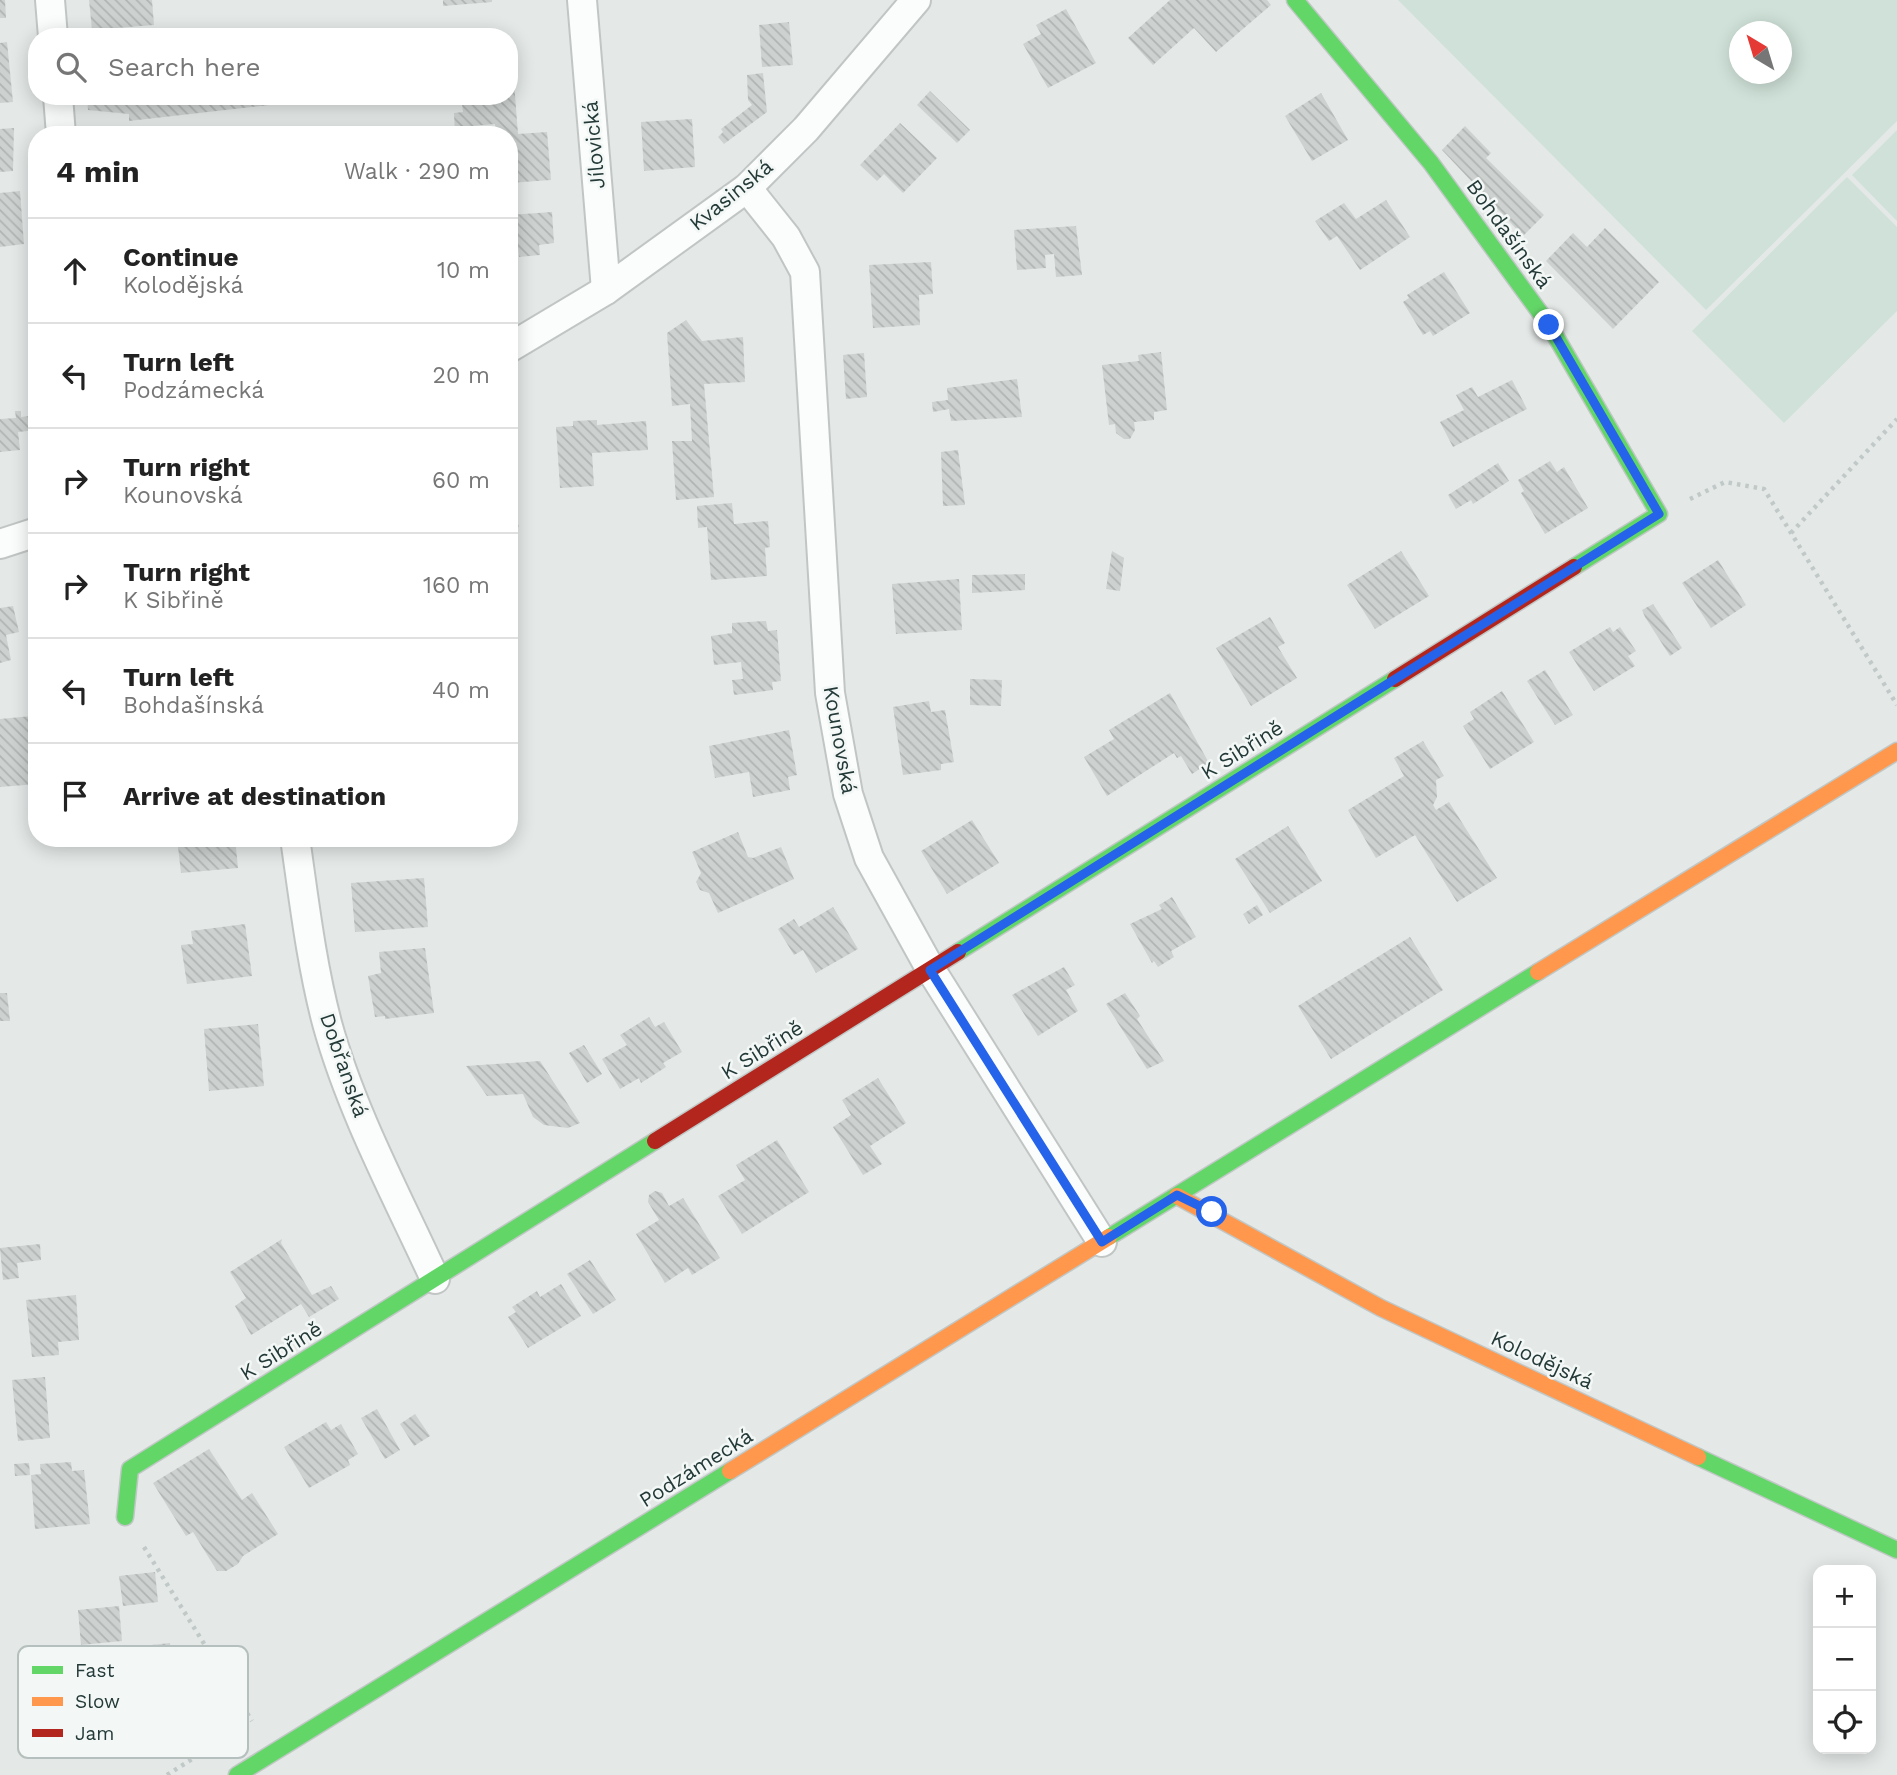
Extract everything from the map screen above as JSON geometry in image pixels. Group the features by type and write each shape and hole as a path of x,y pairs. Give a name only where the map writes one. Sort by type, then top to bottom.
{"street":[{"path":"50,0 52,28"},
{"name":"Jílovická","path":"582,0 606,290"},
{"name":"Kvasinská","path":"518,343 606,290 747,188 806,129 916,0"},
{"name":"Bohdašínská","path":"1295,0 1430,163 1549,325 1659,514"},
{"path":"59,105 60,126"},
{"name":"Kounovská","path":"747,188 786,237 804,272 830,693 848,794 869,858 930,970 1102,1242"},
{"name":"K Sibřině","path":"125,1517 130,1469 1659,514"},
{"path":"0,544 28,535"},
{"name":"Podzámecká","path":"237,1775 1897,751"},
{"name":"Dobřanská","path":"296,847 310,945 327,1024 363,1121 435,1279"},
{"name":"Kolodějská","path":"1177,1195 1381,1308 1897,1550"}],"path":[{"path":"1791,533 1897,419"},
{"path":"1659,514 1725,482 1764,489 1897,705"},
{"path":"125,1517 205,1646"},
{"path":"248,1715 252,1721"}],"green space":[{"path":"1398,0 1897,0 1897,121 1706,310"},
{"path":"1897,130 1897,221 1852,175"},
{"path":"1847,177 1897,227 1897,311 1784,423 1692,331"}],"building":[{"path":"0,0 5,0 6,18 0,18"},
{"path":"89,0 152,0 154,25 92,28"},
{"path":"443,0 492,0 492,2 443,6"},
{"path":"1170,0 1267,0 1271,5 1216,52 1194,28 1153,65 1128,38"},
{"path":"1066,9 1096,63 1048,88 1023,44 1041,34 1036,25"},
{"path":"789,22 793,65 762,67 759,25"},
{"path":"7,42 13,102 0,103 0,43"},
{"path":"763,73 767,112 724,144 718,137 723,132 721,129 752,105 748,100 747,75"},
{"path":"930,91 970,130 957,143 917,105"},
{"path":"1321,93 1348,140 1312,161 1285,116"},
{"path":"88,105 269,105 129,121 129,114 88,110"},
{"path":"462,105 516,105 517,126 455,126 454,113 463,112"},
{"path":"692,119 695,167 644,171 641,122"},
{"path":"900,123 937,158 903,193 884,174 877,181 860,165"},
{"path":"1465,126 1491,153 1486,158 1544,215 1523,236 1442,150"},
{"path":"14,128 13,171 0,172 0,129"},
{"path":"547,132 551,180 518,182 518,134"},
{"path":"20,191 24,244 0,247 0,193"},
{"path":"1386,200 1410,237 1360,270 1337,236 1329,241 1315,221 1344,203 1356,219"},
{"path":"552,212 554,243 539,245 540,255 519,257 518,214"},
{"path":"1076,226 1082,275 1056,277 1054,254 1045,255 1046,268 1017,270 1014,230"},
{"path":"1605,228 1659,282 1613,329 1546,261 1573,233 1587,247"},
{"path":"931,262 933,294 919,295 920,325 873,328 869,265"},
{"path":"1444,272 1470,313 1433,336 1430,331 1423,335 1403,302 1409,298 1407,295"},
{"path":"686,320 702,341 743,337 745,382 704,384 714,497 676,500 672,441 692,441 690,404 672,406 667,333"},
{"path":"1161,352 1167,410 1154,412 1154,420 1134,422 1135,430 1130,439 1124,439 1116,433 1115,424 1109,425 1102,365 1139,361 1138,355"},
{"path":"864,353 867,397 846,399 843,355"},
{"path":"1017,379 1022,417 951,421 949,409 933,412 932,402 948,400 947,388"},
{"path":"1512,380 1527,409 1453,447 1440,422 1464,410 1456,395 1472,387 1478,397"},
{"path":"15,411 21,411 21,417 28,416 28,431 18,432 20,450 0,452 0,419 16,418"},
{"path":"597,420 597,425 646,421 648,450 592,453 594,486 560,488 556,427 573,426 573,421"},
{"path":"958,450 965,505 943,506 941,452"},
{"path":"1550,461 1557,472 1564,467 1588,508 1545,534 1521,493 1524,491 1518,480"},
{"path":"1498,463 1509,481 1473,504 1471,500 1456,509 1448,495"},
{"path":"732,503 734,524 768,521 770,547 765,548 767,576 711,580 707,527 698,528 697,506"},
{"path":"1112,551 1124,558 1120,591 1106,589"},
{"path":"1401,551 1429,596 1375,629 1347,585"},
{"path":"1718,560 1746,605 1711,628 1682,583"},
{"path":"1025,574 1025,590 972,593 972,575"},
{"path":"959,579 962,630 896,634 892,584"},
{"path":"1653,604 1682,648 1670,656 1642,610"},
{"path":"13,606 19,632 6,635 11,660 0,663 0,608"},
{"path":"1270,617 1285,643 1278,647 1297,678 1251,706 1216,648"},
{"path":"766,621 768,631 777,630 781,681 772,682 773,690 734,695 732,680 743,679 741,662 714,665 711,636 732,633 732,623"},
{"path":"1610,627 1613,632 1620,627 1636,651 1628,656 1635,666 1594,691 1569,652"},
{"path":"1545,670 1573,715 1555,725 1527,681"},
{"path":"970,679 1002,680 1001,706 970,705"},
{"path":"1502,691 1534,742 1490,769 1463,726 1474,719 1470,712"},
{"path":"1170,693 1209,763 1192,774 1181,756 1177,758 1174,753 1107,796 1084,757 1114,739 1109,730"},
{"path":"929,701 931,712 945,710 954,762 941,764 941,770 903,775 893,707"},
{"path":"28,716 28,785 0,787 0,719"},
{"path":"789,730 797,775 788,777 790,790 753,797 749,772 715,778 709,746"},
{"path":"1423,741 1444,776 1436,780 1437,797 1433,805 1436,810 1449,802 1497,878 1457,902 1415,835 1376,858 1348,810 1404,776 1394,758"},
{"path":"972,820 999,863 947,894 921,851"},
{"path":"1288,826 1322,881 1270,913 1235,859"},
{"path":"738,832 748,857 753,858 781,847 794,879 718,913 709,893 700,890 696,882 701,873 692,852"},
{"path":"178,847 236,847 238,868 181,873"},
{"path":"424,878 428,927 355,932 351,883"},
{"path":"1172,897 1196,937 1171,951 1174,957 1158,967 1154,961 1152,963 1130,924 1162,909 1159,905"},
{"path":"1257,905 1263,915 1249,924 1243,914"},
{"path":"833,907 858,949 816,973 803,950 794,955 778,929 794,919 799,927"},
{"path":"245,924 252,976 187,984 181,945 193,944 191,931"},
{"path":"1410,937 1443,990 1331,1059 1298,1006"},
{"path":"425,948 434,1013 385,1019 385,1016 375,1017 368,976 381,973 379,952"},
{"path":"1064,967 1075,985 1066,990 1078,1011 1038,1036 1012,995"},
{"path":"0,993 7,993 10,1021 0,1021"},
{"path":"1125,993 1140,1016 1137,1019 1164,1061 1147,1069 1106,1004"},
{"path":"649,1017 655,1027 664,1022 682,1052 663,1063 666,1067 641,1083 639,1078 620,1089 602,1059 627,1045 620,1035"},
{"path":"258,1024 264,1086 209,1091 204,1029"},
{"path":"584,1045 602,1074 587,1083 569,1053"},
{"path":"540,1061 580,1123 568,1128 544,1125 533,1117 523,1094 487,1096 466,1066"},
{"path":"878,1078 906,1123 870,1146 882,1164 863,1175 833,1127 851,1115 842,1100"},
{"path":"777,1140 809,1192 742,1234 718,1196 745,1180 736,1165"},
{"path":"655,1191 662,1193 669,1206 683,1198 720,1258 692,1275 688,1268 665,1283 636,1234 659,1220 648,1202 649,1195"},
{"path":"282,1239 281,1243 312,1295 331,1286 339,1299 309,1317 301,1304 251,1335 235,1306 246,1298 230,1272"},
{"path":"40,1244 41,1260 17,1263 19,1278 3,1280 0,1248"},
{"path":"590,1260 616,1300 593,1314 567,1274"},
{"path":"561,1284 581,1316 528,1348 508,1317 516,1312 512,1307 537,1291 540,1297"},
{"path":"76,1295 79,1340 58,1342 59,1355 32,1357 26,1300"},
{"path":"45,1377 50,1438 18,1441 12,1380"},
{"path":"377,1409 400,1450 385,1459 361,1418"},
{"path":"415,1414 430,1436 414,1446 400,1424"},
{"path":"326,1422 331,1430 341,1424 358,1454 348,1460 350,1465 309,1488 284,1447"},
{"path":"209,1449 242,1500 252,1493 278,1534 243,1556 238,1564 226,1571 217,1571 193,1532 186,1536 153,1483"},
{"path":"71,1462 72,1471 84,1470 90,1524 35,1529 31,1475 41,1474 40,1464"},
{"path":"29,1463 30,1475 15,1476 14,1464"},
{"path":"155,1572 158,1602 123,1606 119,1576"},
{"path":"119,1606 122,1641 81,1645 78,1610"},
{"path":"170,1643 170,1646 142,1646"}],"traffic: fast":[{"path":"1295,0 1431,163 1549,325 1659,514 1574,567"},
{"path":"958,952 1395,679"},
{"path":"1109,1237 1538,972"},
{"path":"125,1517 130,1469 655,1141"},
{"path":"1698,1457 1897,1550"},
{"path":"237,1775 730,1471"}],"traffic: slow":[{"path":"1538,972 1897,751"},
{"path":"1177,1196 1381,1308 1698,1457"},
{"path":"730,1471 1109,1237"}],"traffic: jam":[{"path":"1395,679 1574,567"},
{"path":"655,1141 958,952"}],"route":[{"path":"1212,1212 1177,1195 1102,1242 930,970 1659,514 1549,325"}]}
